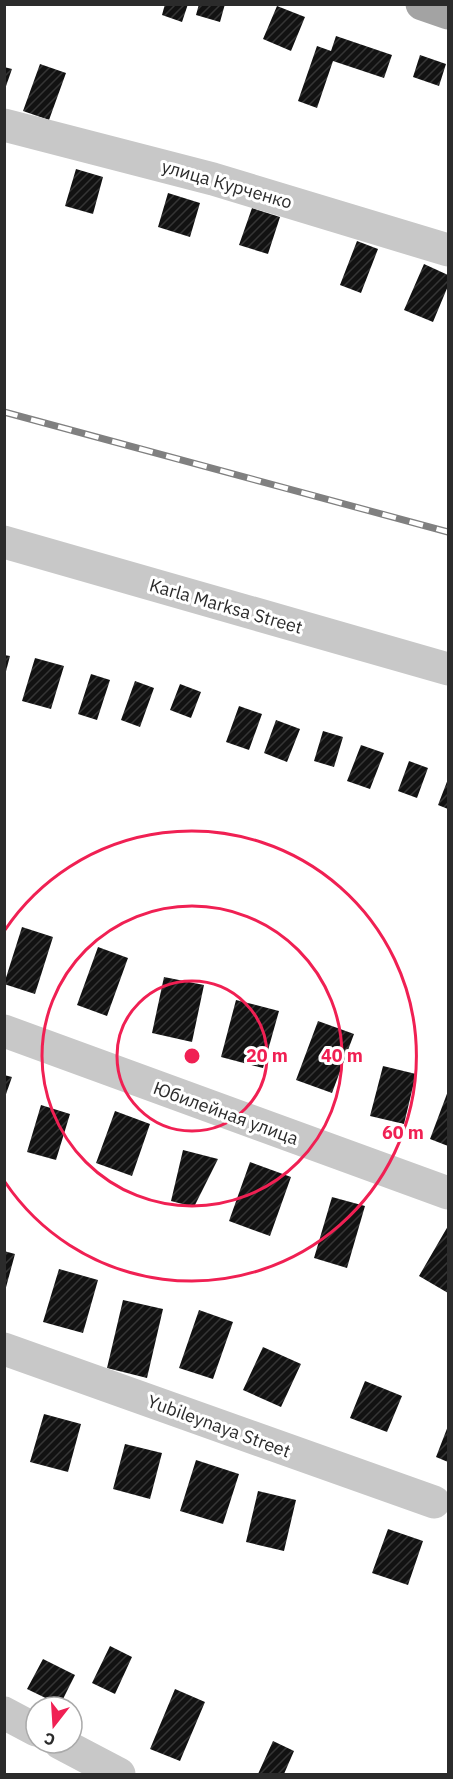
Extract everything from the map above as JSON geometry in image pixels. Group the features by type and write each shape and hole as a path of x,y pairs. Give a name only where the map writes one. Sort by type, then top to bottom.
{"main road":[{"path":"422,4 448,13"}],"street":[{"name":"улица Курченко","path":"4,125 213,179 448,250"},
{"name":"Karla Marksa Street","path":"4,542 448,669"},
{"name":"Юбилейная улица","path":"4,1031 448,1193"},
{"name":"Yubileynaya Street","path":"4,1349 434,1502"},
{"path":"4,1713 24,1724"},
{"path":"83,1755 119,1774"}],"building":[{"path":"165,4 188,4 182,22 162,15"},
{"path":"199,4 225,4 220,22 196,15"},
{"path":"277,6 305,17 291,51 263,39"},
{"path":"336,36 392,55 384,78 333,61 317,108 298,101 317,46 331,51"},
{"path":"420,55 446,64 439,86 413,77"},
{"path":"40,64 66,73 49,120 23,111"},
{"path":"4,67 12,69 5,89 4,89"},
{"path":"76,169 103,177 93,214 65,206"},
{"path":"168,193 200,203 190,237 158,227"},
{"path":"252,208 280,217 268,254 239,245"},
{"path":"357,241 378,249 361,293 340,285"},
{"path":"424,264 448,275 448,286 433,322 404,310"},
{"path":"4,655 10,656 5,675 4,675"},
{"path":"35,658 64,666 51,709 22,701"},
{"path":"91,674 110,680 97,720 78,714"},
{"path":"135,681 154,688 140,727 121,720"},
{"path":"180,684 201,692 191,718 170,710"},
{"path":"239,706 262,714 249,750 226,742"},
{"path":"276,720 300,729 287,762 264,753"},
{"path":"323,731 343,737 334,767 314,761"},
{"path":"361,745 384,753 370,789 347,781"},
{"path":"409,761 428,768 417,798 398,791"},
{"path":"448,779 448,809 438,805"},
{"path":"22,927 53,937 35,994 4,984"},
{"path":"98,947 128,958 107,1016 77,1005"},
{"path":"164,977 204,985 192,1042 152,1033"},
{"path":"236,1000 279,1011 263,1068 221,1057"},
{"path":"318,1021 354,1034 332,1093 296,1080"},
{"path":"383,1066 416,1074 404,1124 370,1116"},
{"path":"4,1075 12,1077 5,1097 4,1097"},
{"path":"448,1091 448,1146 430,1139"},
{"path":"41,1105 70,1114 56,1160 27,1152"},
{"path":"115,1111 150,1124 132,1176 96,1163"},
{"path":"183,1150 218,1159 194,1207 171,1201"},
{"path":"250,1162 291,1177 270,1236 229,1221"},
{"path":"332,1197 365,1206 347,1268 314,1258"},
{"path":"448,1226 448,1293 419,1276"},
{"path":"4,1251 15,1254 5,1291 4,1290"},
{"path":"59,1269 98,1280 83,1333 43,1322"},
{"path":"123,1300 163,1309 147,1378 107,1368"},
{"path":"199,1310 233,1322 213,1379 179,1368"},
{"path":"263,1347 301,1364 281,1407 243,1390"},
{"path":"365,1381 402,1396 387,1432 350,1418"},
{"path":"44,1414 81,1424 68,1472 30,1462"},
{"path":"448,1426 448,1462 436,1457"},
{"path":"125,1444 162,1453 150,1499 113,1489"},
{"path":"196,1460 239,1474 223,1524 180,1511"},
{"path":"258,1491 296,1500 284,1551 246,1542"},
{"path":"388,1529 423,1541 408,1585 372,1573"},
{"path":"110,1646 132,1657 115,1694 92,1683"},
{"path":"43,1659 75,1675 65,1695 39,1695 27,1689"},
{"path":"175,1689 205,1702 180,1761 150,1749"},
{"path":"273,1741 294,1751 284,1774 258,1774"}],"railway":[{"path":"4,412 448,532"}]}
